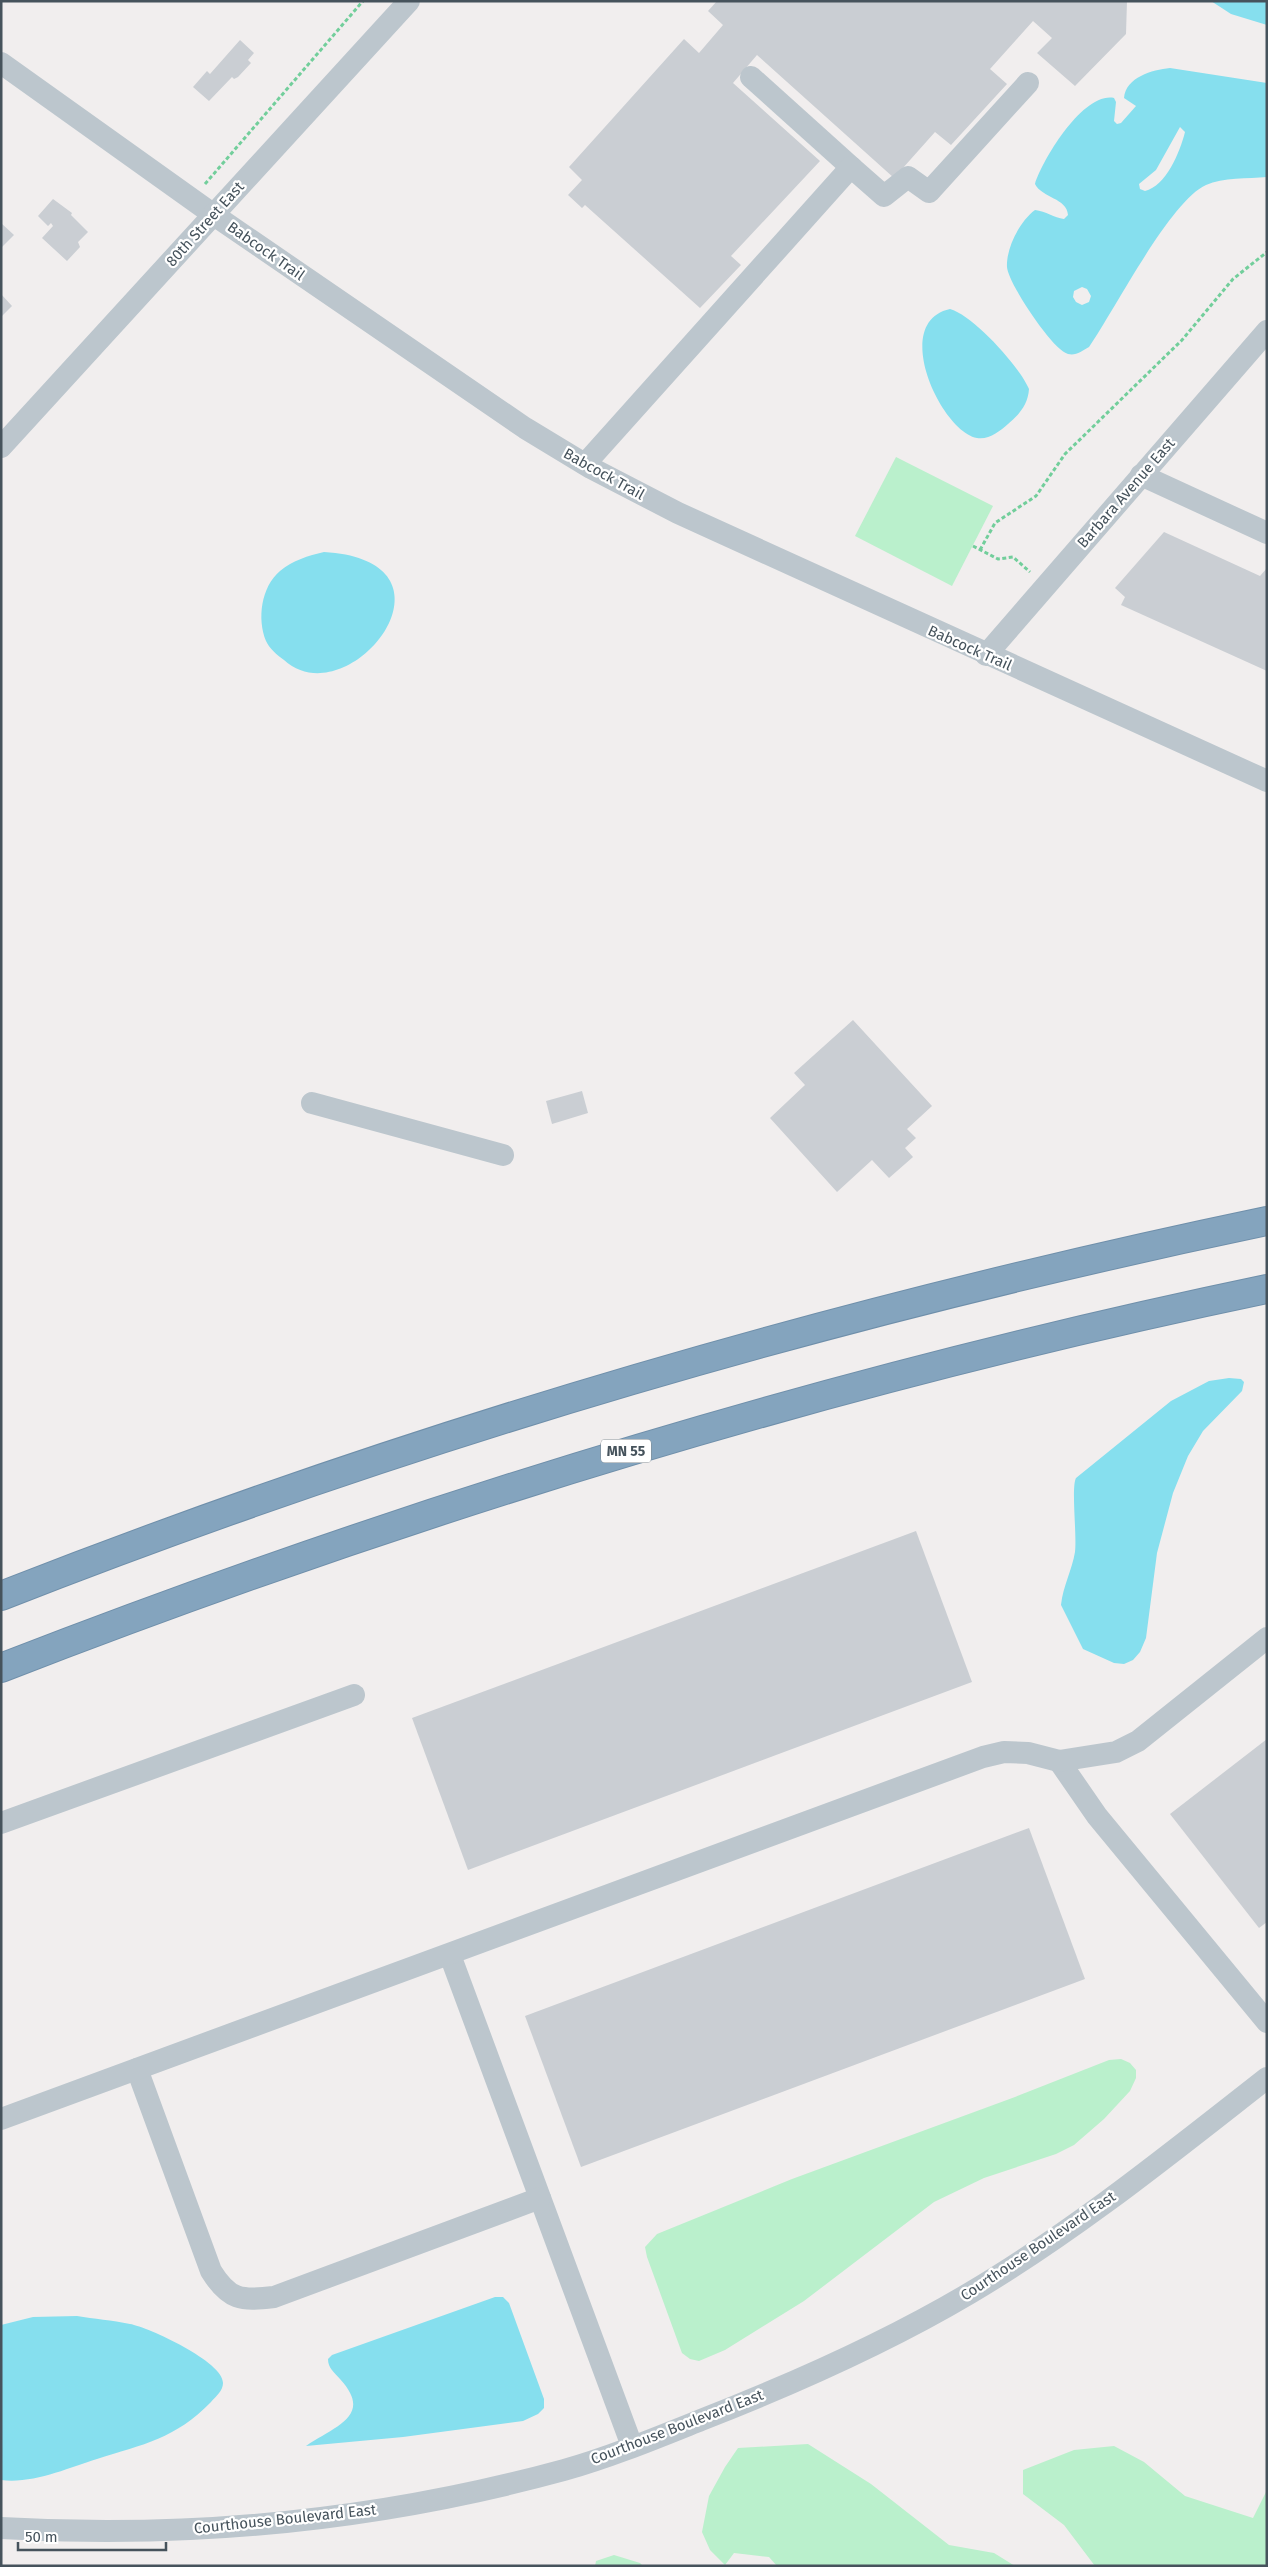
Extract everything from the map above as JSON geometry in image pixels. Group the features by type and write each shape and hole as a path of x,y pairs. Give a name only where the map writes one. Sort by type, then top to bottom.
{"highway":[{"path":"1,1596 207,1518 444,1438 580,1395 980,1285 1267,1221"},
{"name":"MN 55","path":"1,1668 151,1610 295,1558 678,1436 1022,1344 1267,1289"}],"street":[{"name":"80th Street East","path":"1,447 409,1"},
{"name":"Babcock Trail","path":"1,63 214,215 525,428 585,464 678,513 986,655 1267,781"},
{"path":"751,77 884,196 908,177 929,192 1028,83"},
{"path":"585,464 851,167"},
{"name":"Barbara Avenue East","path":"986,655 1267,331"},
{"path":"1141,475 1267,533"},
{"path":"312,1102 503,1155"},
{"path":"1,2119 983,1757 1012,1752 1028,1753 1059,1761 1116,1752 1138,1741 1267,1638"},
{"path":"1,1824 354,1695"},
{"path":"1059,1761 1097,1816 1267,2022"},
{"path":"450,1955 632,2446"},
{"path":"137,2070 211,2271 220,2285 233,2295 249,2300 274,2297 540,2198"},
{"name":"Courthouse Boulevard East","path":"1,2528 59,2531 134,2531 212,2528 305,2520 393,2507 482,2490 567,2469 632,2446 744,2404 817,2373 913,2326 972,2292 1070,2227 1267,2078"}],"path":[{"path":"192,199 363,1"},
{"path":"980,550 995,523 1036,496 1064,454 1182,340 1233,279 1267,252"},
{"path":"973,546 998,558 1012,557 1046,586"}],"green space":[{"path":"896,457 993,506 952,586 855,536"},
{"path":"1121,2059 1130,2063 1136,2070 1136,2078 1130,2091 1104,2119 1074,2145 1056,2154 984,2178 934,2202 804,2301 725,2350 699,2361 690,2359 682,2353 647,2257 645,2247 657,2234 792,2179 1015,2097 1109,2060"},
{"path":"808,2444 871,2484 949,2545 994,2553 1015,2566 777,2566 769,2557 734,2553 725,2565 710,2550 702,2532 709,2496 738,2448"},
{"path":"1114,2446 1144,2462 1185,2496 1253,2518 1267,2490 1267,2566 1095,2566 1064,2525 1023,2494 1023,2470 1074,2450"},
{"path":"614,2555 640,2563 643,2566 595,2566 596,2561"}],"water":[{"path":"1211,1 1267,1 1267,25 1231,14"},
{"path":"1170,68 1267,83 1267,177 1213,182 1192,195 1176,212 1143,258 1089,347 1076,354 1068,354 1061,350 1042,329 1015,287 1007,267 1011,244 1019,228 1035,210 1064,219 1068,215 1067,209 1059,201 1038,189 1035,184 1055,144 1077,116 1090,105 1102,99 1114,98 1116,102 1114,121 1117,124 1121,123 1136,106 1124,98 1130,85 1141,76","holes":["1180,127 1185,132 1180,149 1166,175 1153,188 1145,191 1140,189 1139,184 1156,170","1082,287 1087,289 1091,296 1089,302 1082,305 1076,302 1073,297 1074,291"]},
{"path":"950,309 971,321 995,343 1016,368 1029,389 1025,404 1016,416 1005,427 986,438 977,438 963,431 949,417 937,398 928,376 923,354 924,334 932,318"},
{"path":"324,552 368,562 390,581 394,606 385,632 365,654 339,669 311,673 284,660 269,646 263,632 261,613 265,594 280,571 295,561"},
{"path":"1229,1378 1241,1379 1244,1382 1242,1391 1203,1431 1188,1456 1173,1493 1157,1553 1146,1638 1140,1652 1133,1660 1124,1664 1114,1663 1083,1649 1061,1605 1075,1552 1074,1491 1076,1478 1171,1401 1209,1381"},
{"path":"495,2297 503,2297 509,2303 544,2399 544,2408 538,2414 523,2421 403,2437 306,2446 338,2426 347,2419 352,2411 353,2402 349,2392 329,2365 328,2359 332,2355"},
{"path":"77,2316 130,2324 168,2338 211,2365 220,2375 223,2383 222,2388 198,2414 185,2424 158,2439 50,2474 25,2480 1,2480 1,2325 33,2317"}],"building":[{"path":"717,1 1127,1 1126,34 1075,86 1037,53 1052,38 1033,21 990,69 1007,84 951,145 935,132 894,178 757,55 733,83 820,161 731,256 741,265 700,308 585,205 582,208 568,195 582,180 569,167 684,39 699,53 723,25 708,11"},
{"path":"240,40 254,53 248,60 251,63 238,77 234,79 232,77 209,101 193,87 207,71 210,74"},
{"path":"53,199 72,213 71,215 88,232 78,242 80,247 67,261 42,238 53,226 51,223 48,226 38,216"},
{"path":"1,223 14,235 1,248"},
{"path":"1,294 12,306 1,317"},
{"path":"1164,532 1260,576 1267,568 1267,671 1121,605 1125,597 1115,588"},
{"path":"853,1020 932,1106 907,1129 916,1138 905,1148 913,1157 889,1178 872,1160 837,1192 770,1118 805,1085 794,1073"},
{"path":"582,1091 588,1113 552,1124 546,1101"},
{"path":"916,1531 972,1682 468,1870 412,1718"},
{"path":"1267,1739 1267,1922 1259,1928 1170,1814"},
{"path":"1029,1828 1085,1979 581,2167 525,2016"}]}
